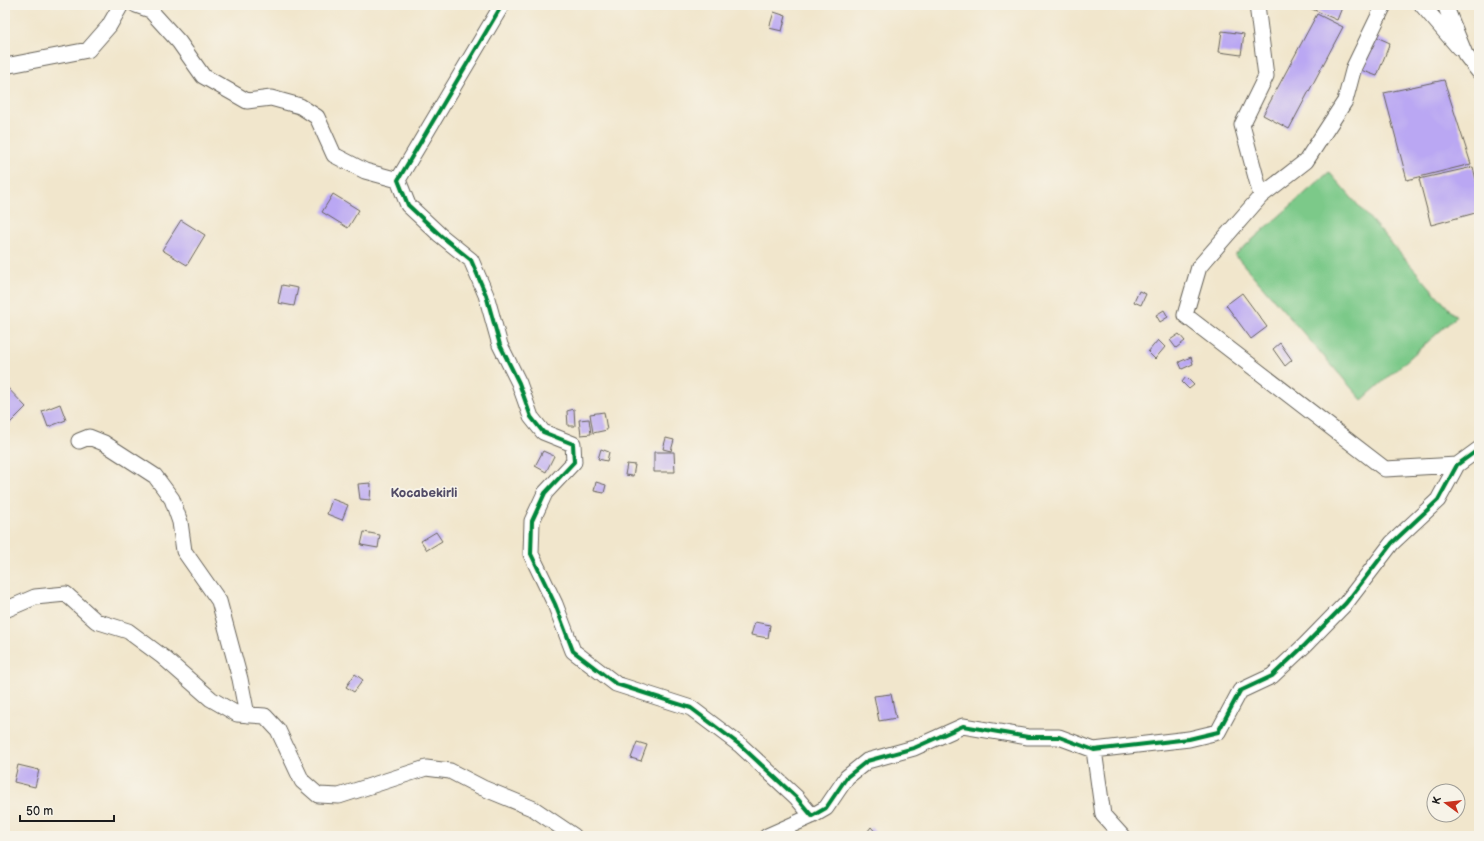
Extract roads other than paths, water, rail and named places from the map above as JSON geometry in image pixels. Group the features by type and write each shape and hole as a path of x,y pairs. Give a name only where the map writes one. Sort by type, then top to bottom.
{"street":[{"path":"5,66 11,67 88,50 109,26 121,5"},
{"path":"136,5 150,10 179,42 203,76 247,101 271,98 300,106 317,116 334,155 365,171 398,180"},
{"path":"398,180 502,5"},
{"path":"1257,5 1266,76 1242,124 1261,196"},
{"path":"1384,5 1354,67 1345,101 1306,161 1261,196 1200,267 1185,315 1385,469 1456,465"},
{"path":"1422,5 1479,72"},
{"path":"1445,5 1465,54"},
{"path":"398,180 408,206 471,260 486,295 500,346 519,383 531,417 543,432 573,444 574,462 545,493 532,521 531,554 555,604 572,651 616,684 691,708 740,745 796,797 812,816"},
{"path":"79,441 89,437 104,443 156,476 172,499 180,522 184,552 219,602 240,679 247,715"},
{"path":"767,836 812,816 826,808 847,777 867,761 914,748 963,726 1028,737 1059,736 1094,750 1189,739 1218,732 1240,691 1272,676 1346,602 1392,543 1438,500 1456,465 1479,449"},
{"path":"5,610 35,597 66,594 96,621 128,631 163,657 211,699 237,714 265,716 278,730 302,781 318,795 339,796 426,768 450,771 483,788 534,809 574,836"},
{"path":"1094,750 1103,815 1122,836"}],"district":[{"name":"Kocabekirli","path":"424,492"}]}
